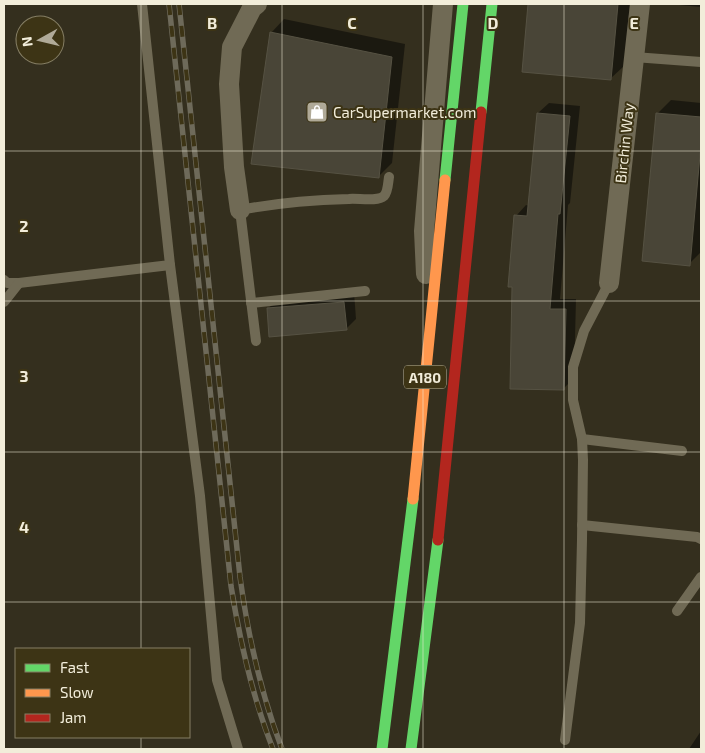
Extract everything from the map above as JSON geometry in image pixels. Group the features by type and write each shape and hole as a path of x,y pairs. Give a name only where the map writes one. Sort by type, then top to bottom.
{"highway":[{"name":"A180","path":"382,749 410,530 463,4"},
{"name":"A180","path":"412,749 436,560 492,4"}],"street":[{"path":"430,326 424,231 443,4"},
{"name":"Birchin Way","path":"609,283 640,4"},
{"path":"240,210 234,167 229,84 232,47 254,6"}],"lane":[{"path":"142,4 170,265 200,496 217,680 238,749"},
{"path":"634,57 701,62"},
{"path":"256,341 240,210 274,204 383,197 386,194 390,177"},
{"path":"4,280 7,283 19,283 170,265"},
{"path":"4,302 19,283"},
{"path":"565,740 580,623 583,460 582,439 573,400 573,367 584,331 609,283"},
{"path":"251,303 365,291"},
{"path":"582,439 682,451"},
{"path":"582,525 701,539"},
{"path":"676,611 701,577"}],"building":[{"path":"528,4 618,4 611,80 522,72"},
{"path":"270,32 392,57 379,178 251,164"},
{"path":"537,113 570,116 560,214 558,214 550,309 566,309 564,390 510,389 512,287 508,287 514,215 527,216"},
{"path":"656,113 701,117 701,144 690,266 642,261"},
{"path":"344,302 347,330 269,337 267,308"}],"railway":[{"path":"169,4 231,586 238,628 248,669 273,749"},
{"path":"179,4 240,577 256,664 274,728 282,749"}],"traffic: fast":[{"path":"445,180 463,4"},
{"path":"481,112 492,4"},
{"path":"382,749 413,499"},
{"path":"411,749 438,540"}],"traffic: slow":[{"path":"413,499 445,180"}],"traffic: jam":[{"path":"438,540 481,112"}],"place":[{"name":"CarSupermarket.com","path":"317,112"}]}
